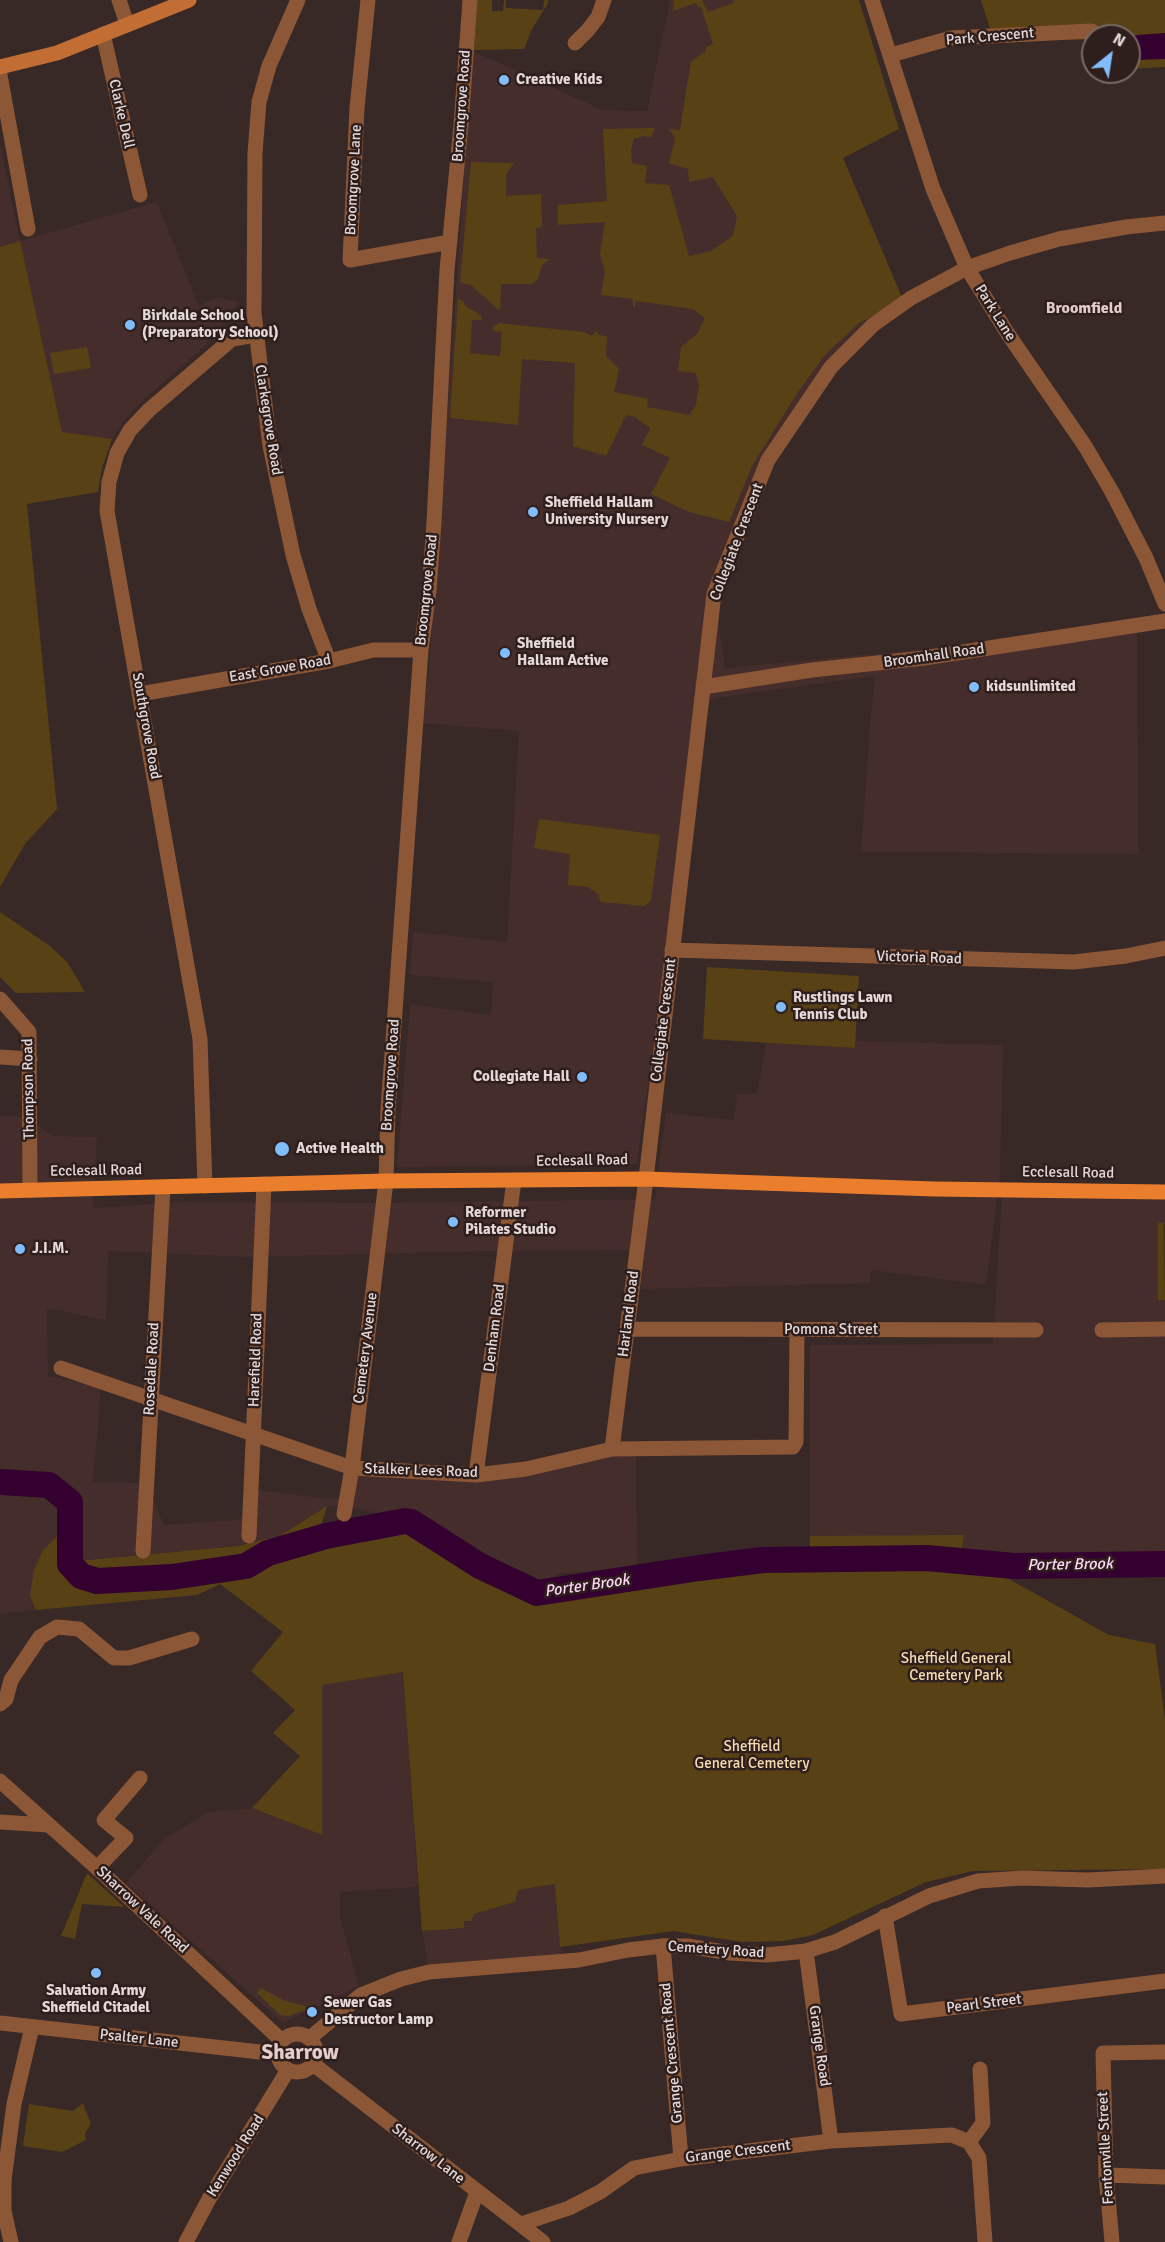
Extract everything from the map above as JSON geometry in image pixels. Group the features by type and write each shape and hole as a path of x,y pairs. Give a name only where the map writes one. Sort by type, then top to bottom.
{"main road":[{"path":"0,67 57,54 189,0"},
{"name":"Ecclesall Road","path":"0,1191 386,1181 646,1179 934,1189 1165,1192"}],"street":[{"path":"119,0 127,24"},
{"name":"Clarkegrove Road","path":"298,0 268,66 259,102 255,153 254,313 270,446 293,555 328,661"},
{"name":"Broomgrove Lane","path":"368,0 357,108 350,260 450,242"},
{"name":"Broomgrove Road","path":"386,1181 388,1109 421,650 429,591 450,242 470,0"},
{"path":"575,43 598,17 604,0"},
{"name":"Park Lane","path":"872,0 933,189 968,268 1008,334 1091,455 1146,558 1165,604"},
{"name":"Park Crescent","path":"891,55 951,38 1081,32"},
{"name":"Clarke Dell","path":"103,34 140,195"},
{"path":"0,75 28,229"},
{"name":"Collegiate Crescent","path":"646,1179 714,594 768,460 831,368 873,325 911,298 968,268 1010,253 1059,239 1126,227 1165,223"},
{"name":"Southgrove Road","path":"205,1186 200,1039 107,511 109,482 117,453 130,430 181,381 232,339 256,335"},
{"name":"Broomhall Road","path":"703,687 812,670 924,658 1165,621"},
{"name":"East Grove Road","path":"140,694 328,661 373,650 421,650"},
{"name":"Victoria Road","path":"672,950 1074,962 1126,956 1165,948"},
{"name":"Thompson Road","path":"0,999 29,1032 30,1191"},
{"path":"0,1057 30,1059"},
{"name":"Harland Road","path":"612,1449 646,1179"},
{"name":"Denham Road","path":"476,1475 514,1180"},
{"name":"Cemetery Avenue","path":"344,1514 386,1181"},
{"name":"Harefield Road","path":"249,1536 264,1184"},
{"name":"Rosedale Road","path":"143,1551 163,1187"},
{"name":"Pomona Street","path":"627,1329 1036,1330"},
{"path":"1102,1329 1165,1329"},
{"name":"Stalker Lees Road","path":"61,1368 351,1468 476,1475 526,1469 612,1449 793,1448 795,1445 797,1331"},
{"path":"0,1704 6,1698 11,1680 40,1637 57,1628 79,1629 114,1658 129,1658 192,1639"},
{"path":"97,1868 126,1838 104,1820 140,1778"},
{"name":"Sharrow Vale Road","path":"0,1780 97,1868 280,2047"},
{"path":"0,1822 48,1825"},
{"name":"Cemetery Road","path":"310,2038 361,1995 401,1979 429,1972 579,1960 628,1950 663,1946 687,1946 730,1953 766,1955 806,1951 835,1942 929,1896 978,1881 1022,1878 1088,1880 1165,1876"},
{"name":"Pearl Street","path":"885,1916 901,2014 1165,1981"},
{"name":"Grange Crescent Road","path":"663,1946 681,2159"},
{"name":"Grange Road","path":"806,1951 831,2141"},
{"name":"Psalter Lane","path":"0,2023 280,2047"},
{"path":"11,2242 4,2211 4,2180 14,2104 32,2027"},
{"path":"298,2034 310,2038 316,2050 313,2064 302,2072 288,2070 279,2060 280,2047 286,2037 298,2034"},
{"name":"Fentonville Street","path":"1112,2242 1106,2175 1103,2053 1165,2052"},
{"name":"Sharrow Lane","path":"313,2064 543,2242"},
{"path":"980,2069 983,2122 969,2142 979,2158 985,2242"},
{"name":"Kenwood Road","path":"186,2242 209,2199 288,2070"},
{"name":"Grange Crescent","path":"521,2224 569,2208 600,2192 634,2168 681,2159 831,2141 952,2135 969,2142"},
{"path":"1106,2175 1165,2177"},
{"path":"459,2242 477,2192"}],"shaded area":[{"path":"670,0 856,0 843,158 903,300 856,334 766,459 714,593 725,668 1137,629 1138,854 861,852 875,676 715,698 701,707 672,950 644,1110 637,1164 397,1167 410,1004 491,1015 493,982 410,975 413,932 507,942 519,731 422,723 430,658 473,51 602,110 647,111"},
{"path":"1165,33 1165,59 1141,60 1141,35"},
{"name":"Birkdale School (Preparatory School)","path":"0,144 20,241 157,202 199,306 218,297 239,302 207,344 128,415 112,439 62,433 20,242 0,247"},
{"path":"856,1041 1003,1045 1000,1176 986,1285 871,1270 870,1283 641,1289 643,1250 249,1257 108,1251 106,1320 47,1308 48,1376 101,1387 93,1482 146,1483 164,1525 249,1519 250,1489 329,1499 346,1497 352,1468 476,1475 636,1450 637,1569 562,1573 537,1584 493,1569 417,1521 344,1506 327,1506 275,1539 265,1539 238,1546 76,1561 74,1506 57,1536 43,1550 30,1596 36,1610 0,1614 0,1115 28,1118 52,1136 97,1137 93,1208 184,1202 383,1203 655,1199 666,1113 734,1120 737,1094 757,1094 766,1044 855,1048"},
{"path":"1002,1192 1165,1192 1165,1565 1015,1566 961,1551 810,1552 810,1345 993,1344"},
{"path":"15,1478 56,1480 75,1496 64,1501 47,1488 16,1488"},
{"path":"403,1671 418,1887 340,1892 340,1916 359,1986 283,2023 126,1883 165,1838 208,1812 252,1808 322,1835 322,1685"},
{"path":"556,1884 562,1961 429,1972 422,1931 464,1928 464,1921 474,1914 515,1902 518,1890"}],"green space":[{"path":"477,0 492,0 492,11 503,11 504,0 506,0 506,8 543,10 544,0 548,0 548,3 531,31 524,49 474,50"},
{"path":"674,0 702,0 708,12 734,3 733,0 859,0 899,129 843,158 903,300 859,323 824,356 796,395 752,466 729,522 689,512 651,494 670,458 642,445 650,428 635,417 626,415 606,456 573,446 575,363 522,359 518,425 450,418 458,299 482,318 482,320 472,320 470,353 500,356 502,332 493,331 494,326 500,323 583,332 592,336 597,330 597,334 607,337 606,356 619,369 614,392 648,399 647,407 690,415 696,405 699,385 696,373 678,371 681,347 697,334 705,318 693,309 636,301 633,307 633,299 601,295 605,272 600,254 605,222 558,225 558,205 607,201 603,129 655,128 651,137 644,136 634,139 631,150 632,163 647,166 645,183 669,185 689,256 711,251 733,236 737,216 713,177 689,182 688,169 669,163 675,138 669,129 680,130 691,61 706,51 706,47 713,44 701,7 698,7 696,3 673,11"},
{"path":"981,0 1165,0 1165,67 1141,68 1141,24 1081,24 1081,40 991,32"},
{"path":"471,162 514,163 506,174 506,196 541,194 542,227 536,228 537,258 550,259 542,265 538,279 532,284 501,284 500,311 472,286 460,282"},
{"path":"20,241 62,432 112,439 102,468 98,492 27,504 57,809 25,844 0,887 0,247"},
{"path":"87,347 91,368 54,374 50,353"},
{"path":"539,819 660,835 651,900 645,906 601,902 598,894 588,887 568,885 570,854 534,848"},
{"path":"0,912 50,946 68,963 85,992 16,993 0,977"},
{"name":"Rustlings Lawn Tennis Club","path":"707,967 859,976 855,1048 703,1039"},
{"path":"1158,1223 1163,1223 1165,1300 1158,1300"},
{"name":"Sheffield General Cemetery","path":"75,1504 77,1561 238,1546 265,1539 275,1539 327,1506 320,1529 381,1518 410,1524 479,1567 537,1594 732,1569 976,1571 1009,1579 1109,1635 1155,1644 1165,1720 1165,1869 973,1871 926,1882 813,1935 783,1941 742,1942 673,1931 560,1947 555,1884 518,1890 515,1902 474,1914 471,1921 464,1921 464,1928 422,1931 403,1672 322,1685 322,1835 252,1808 300,1756 273,1733 295,1710 251,1671 283,1632 220,1584 197,1595 36,1610 30,1596 34,1570 43,1550 57,1536"},
{"path":"964,1535 961,1551 810,1552 810,1536"},
{"path":"87,1873 124,1907 82,1904 75,1939 61,1936"},
{"path":"261,1988 285,2001 305,2006 305,2010 289,2016 280,2015 257,1993"},
{"path":"83,2103 91,2124 85,2133 86,2140 62,2152 23,2146 29,2104 73,2111"}],"waterway":[{"name":"Porter Brook","path":"0,1482 49,1485 70,1502 70,1564 81,1576 97,1581 172,1577 246,1566 268,1553 326,1536 405,1521 411,1522 480,1566 537,1593 763,1560 927,1558 1014,1566 1165,1564"}],"place":[{"name":"Creative Kids","path":"504,80"},
{"name":"Birkdale School (Preparatory School)","path":"130,325"},
{"name":"Sheffield Hallam University Nursery","path":"533,512"},
{"name":"Sheffield Hallam Active","path":"505,653"},
{"name":"kidsunlimited","path":"974,687"},
{"name":"Rustlings Lawn Tennis Club","path":"781,1007"},
{"name":"Collegiate Hall","path":"582,1077"},
{"name":"Active Health","path":"282,1149"},
{"name":"Reformer Pilates Studio","path":"453,1222"},
{"name":"J.I.M.","path":"20,1249"},
{"name":"Salvation Army Sheffield Citadel","path":"96,1973"},
{"name":"Sewer Gas Destructor Lamp","path":"312,2012"}],"district":[{"name":"Broomfield","path":"1084,309"},
{"name":"Sharrow","path":"300,2053"}],"park label":[{"name":"Sheffield General Cemetery Park","path":"956,1668"}]}
